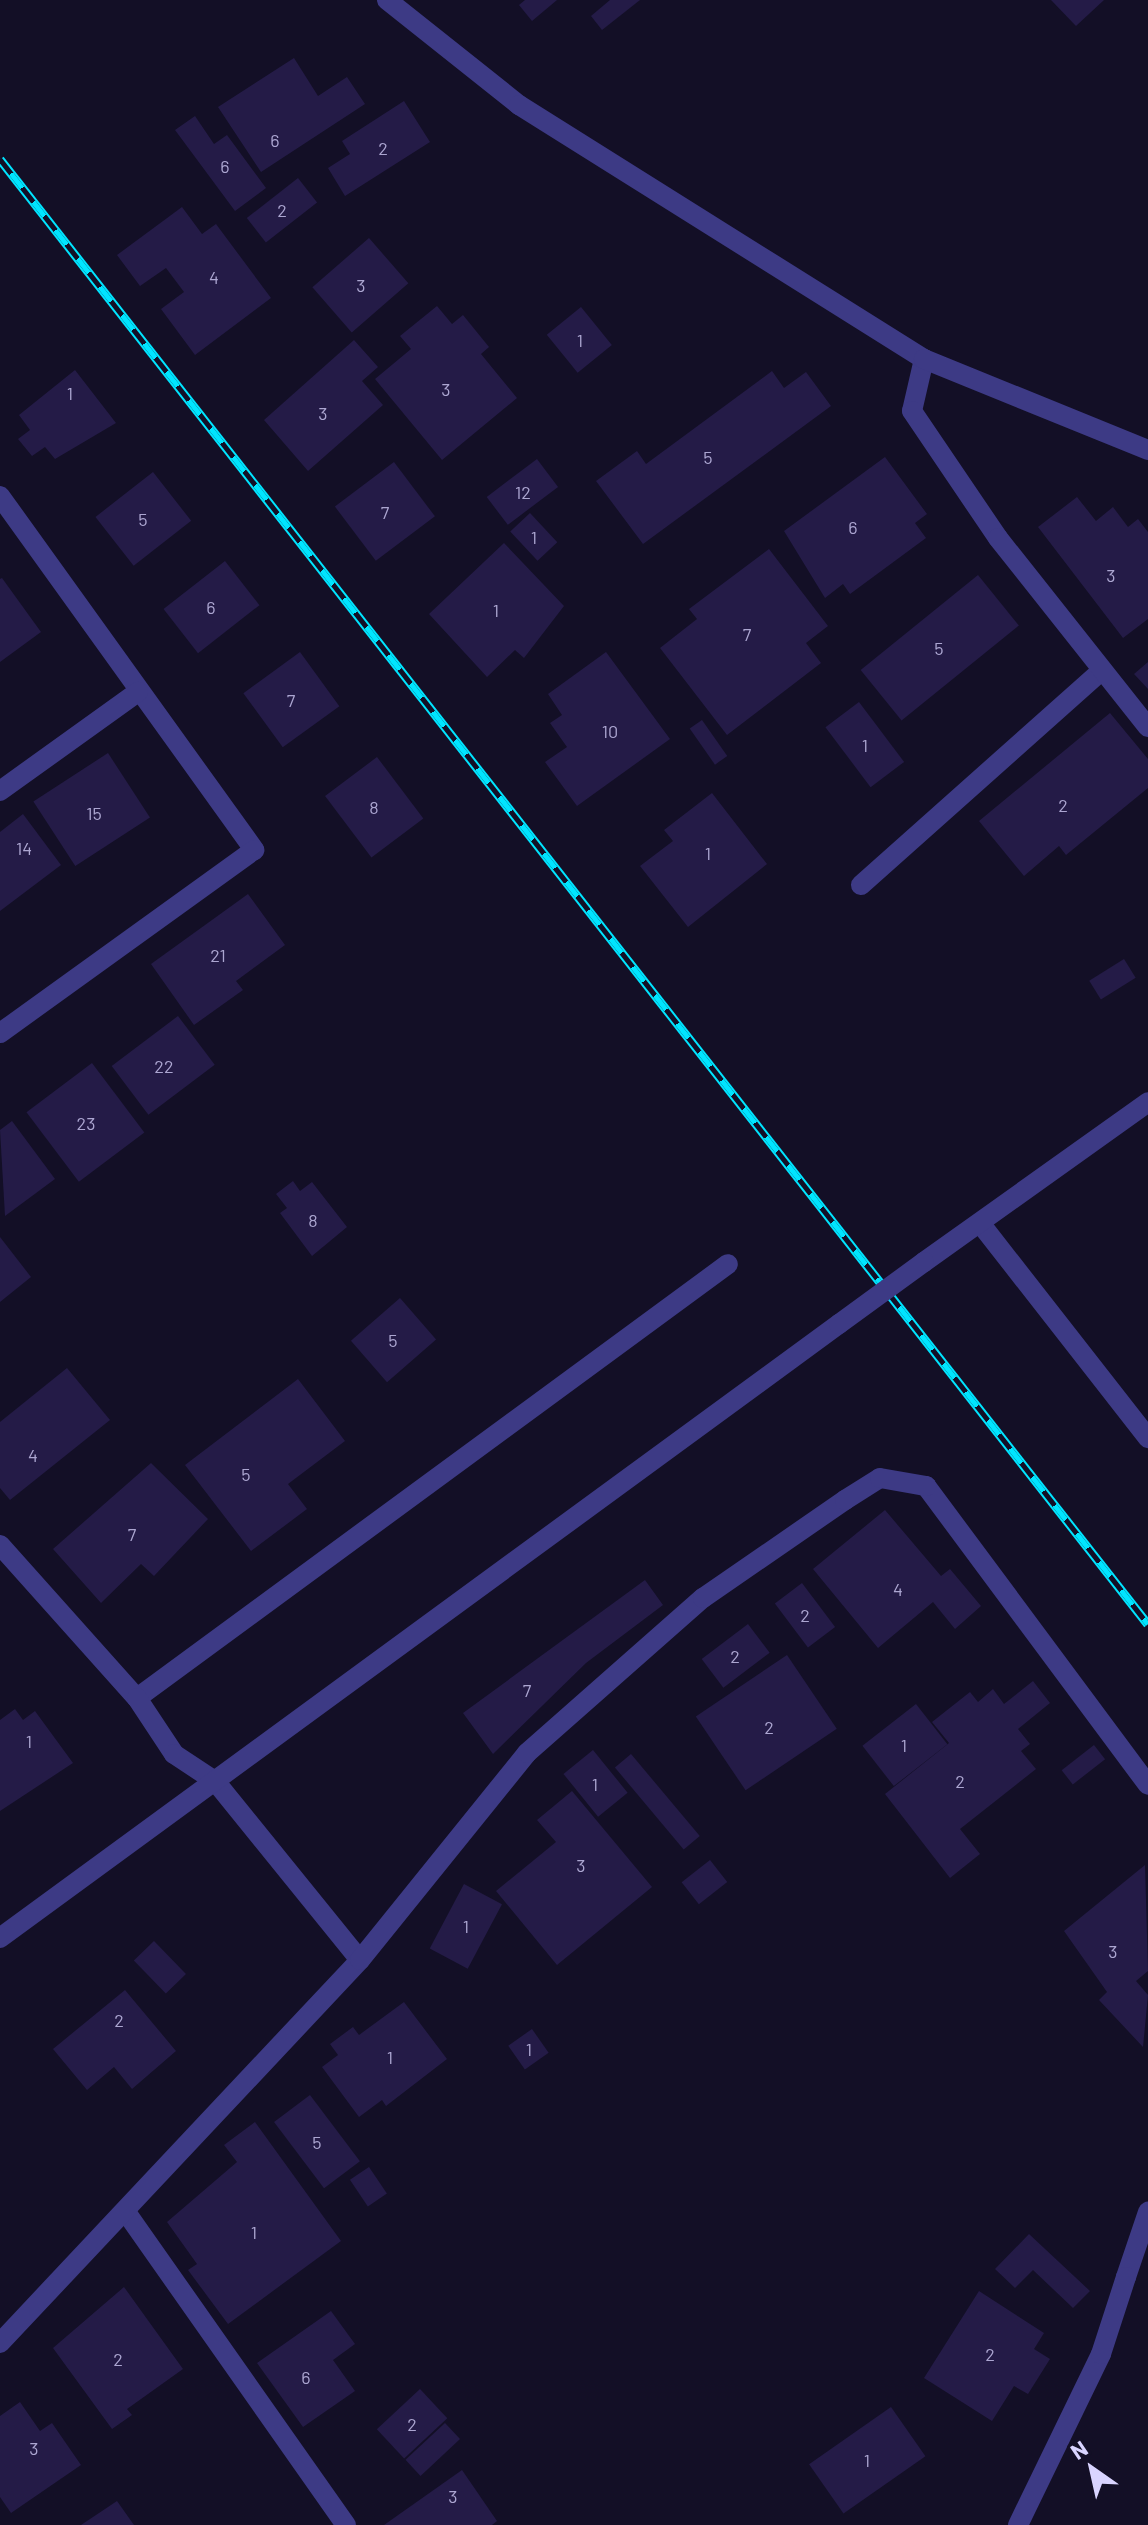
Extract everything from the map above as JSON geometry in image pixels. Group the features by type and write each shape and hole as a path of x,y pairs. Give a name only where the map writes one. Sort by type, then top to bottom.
{"street":[{"path":"387,0 519,105 924,359 1148,450"},
{"path":"924,359 912,411 1100,672 1148,727"},
{"path":"0,1033 254,850 3,508"},
{"path":"861,885 1100,672"},
{"path":"0,791 138,692"},
{"path":"0,1938 924,1262 1148,1102"},
{"path":"980,1223 1148,1438"},
{"path":"137,1698 728,1264"},
{"path":"0,2343 128,2215 360,1960 527,1753 703,1598 880,1478 926,1486 1148,1785"},
{"path":"0,1545 137,1698 174,1754 215,1781 360,1960"},
{"path":"1018,2525 1101,2354 1148,2212"},
{"path":"128,2215 346,2525"}],"building":[{"path":"525,0 557,0 532,21 519,5"},
{"path":"610,0 640,0 602,30 591,16"},
{"path":"1051,0 1104,0 1076,26"},
{"path":"294,58 318,96 347,77 365,104 261,172 218,107"},
{"path":"404,101 430,142 345,196 328,168 350,154 342,141"},
{"path":"195,116 214,144 227,135 266,188 235,211 175,130"},
{"path":"298,178 317,202 266,242 247,218"},
{"path":"182,207 202,234 216,224 271,298 195,355 161,309 184,292 166,268 140,286 117,255"},
{"path":"369,238 408,283 352,332 312,287"},
{"path":"437,306 452,324 463,315 489,347 481,354 517,398 442,460 375,379 411,349 400,336"},
{"path":"581,307 612,345 578,373 547,335"},
{"path":"354,340 378,367 362,381 383,405 308,471 264,420"},
{"path":"75,370 116,423 55,459 45,447 32,456 18,439 30,430 19,415"},
{"path":"772,371 784,388 806,372 831,406 643,544 596,481 637,451 646,464"},
{"path":"885,457 927,514 915,523 926,538 850,594 843,584 825,598 784,531"},
{"path":"537,459 558,487 508,525 487,497"},
{"path":"394,462 435,516 376,561 335,507"},
{"path":"153,472 191,521 134,566 95,517"},
{"path":"1077,497 1096,521 1113,507 1128,527 1138,519 1148,532 1148,619 1123,638 1038,527"},
{"path":"530,513 557,542 538,561 510,531"},
{"path":"504,543 564,606 524,658 515,650 487,677 429,614"},
{"path":"769,549 828,626 806,643 821,663 727,735 660,648 697,619 689,609"},
{"path":"225,561 259,605 198,653 164,609"},
{"path":"978,575 1019,626 902,721 861,670"},
{"path":"0,579 41,632 0,662"},
{"path":"300,652 339,706 283,747 243,693"},
{"path":"606,652 670,739 577,806 545,762 567,747 550,723 562,715 548,694"},
{"path":"1148,662 1148,689 1134,674"},
{"path":"859,702 904,762 871,787 825,727"},
{"path":"1110,713 1148,759 1148,788 1066,855 1059,846 1024,876 979,821"},
{"path":"702,720 727,756 715,765 690,729"},
{"path":"108,753 150,818 75,866 33,801"},
{"path":"377,757 423,818 371,858 325,796"},
{"path":"712,793 767,864 688,927 640,866 673,841 664,830"},
{"path":"23,814 61,865 0,911 0,832"},
{"path":"248,894 285,945 236,981 243,990 194,1025 151,964"},
{"path":"1124,959 1136,978 1101,999 1089,981"},
{"path":"178,1016 215,1065 148,1115 112,1066"},
{"path":"92,1063 144,1132 79,1182 27,1112"},
{"path":"12,1121 55,1179 5,1216 0,1130"},
{"path":"293,1181 300,1191 312,1182 347,1227 312,1256 280,1213 287,1208 276,1194"},
{"path":"0,1237 31,1277 0,1302"},
{"path":"400,1298 436,1340 387,1382 351,1341"},
{"path":"67,1368 110,1420 10,1500 0,1488 0,1422"},
{"path":"298,1379 345,1441 288,1484 307,1509 251,1551 185,1465"},
{"path":"151,1463 208,1519 154,1576 141,1564 101,1603 53,1549"},
{"path":"885,1510 941,1576 950,1569 981,1606 955,1629 933,1602 878,1648 813,1569"},
{"path":"645,1580 663,1605 586,1663 493,1754 463,1713"},
{"path":"802,1583 835,1627 808,1647 775,1603"},
{"path":"748,1624 770,1653 723,1688 702,1659"},
{"path":"787,1655 837,1729 746,1790 696,1717"},
{"path":"1033,1681 1050,1703 1018,1729 1030,1744 1021,1751 1036,1769 960,1829 980,1854 950,1878 885,1794 949,1743 932,1722 970,1692 978,1702 993,1689 1004,1704"},
{"path":"916,1704 947,1744 894,1786 862,1746"},
{"path":"15,1709 23,1720 35,1711 73,1763 0,1811 0,1720"},
{"path":"1094,1745 1105,1759 1073,1784 1062,1770"},
{"path":"593,1750 628,1793 598,1817 563,1774"},
{"path":"631,1754 700,1836 684,1849 615,1767"},
{"path":"572,1791 652,1887 557,1965 496,1891 556,1842 537,1820"},
{"path":"710,1860 727,1882 699,1904 682,1882"},
{"path":"1145,1865 1148,1971 1136,1981 1148,1995 1143,2047 1099,2000 1107,1992 1064,1931"},
{"path":"464,1884 502,1904 468,1969 430,1948"},
{"path":"154,1941 186,1974 166,1994 134,1960"},
{"path":"125,1990 176,2051 132,2089 114,2067 87,2090 53,2049"},
{"path":"404,2002 447,2059 386,2106 382,2100 359,2117 322,2067 338,2055 330,2044 353,2027 359,2035"},
{"path":"532,2029 549,2053 525,2069 508,2046"},
{"path":"310,2095 360,2161 324,2188 274,2122"},
{"path":"255,2122 341,2241 228,2324 188,2270 197,2264 167,2222 237,2162 224,2145"},
{"path":"369,2167 387,2194 368,2206 350,2180"},
{"path":"1029,2234 1090,2291 1073,2308 1033,2270 1015,2288 995,2269"},
{"path":"124,2287 183,2369 127,2409 132,2415 112,2429 53,2348"},
{"path":"979,2291 1044,2333 1034,2349 1050,2359 1028,2394 1014,2386 992,2421 924,2378"},
{"path":"331,2311 355,2344 333,2360 355,2391 303,2427 257,2363"},
{"path":"420,2389 447,2418 404,2458 377,2429"},
{"path":"20,2402 40,2431 52,2423 81,2465 11,2513 0,2497 0,2416"},
{"path":"891,2407 925,2456 843,2514 809,2464"},
{"path":"445,2423 460,2439 421,2476 406,2460"},
{"path":"462,2470 497,2521 492,2525 384,2525"},
{"path":"117,2501 134,2525 81,2525"}],"railway":[{"path":"0,159 1148,1624"}]}
